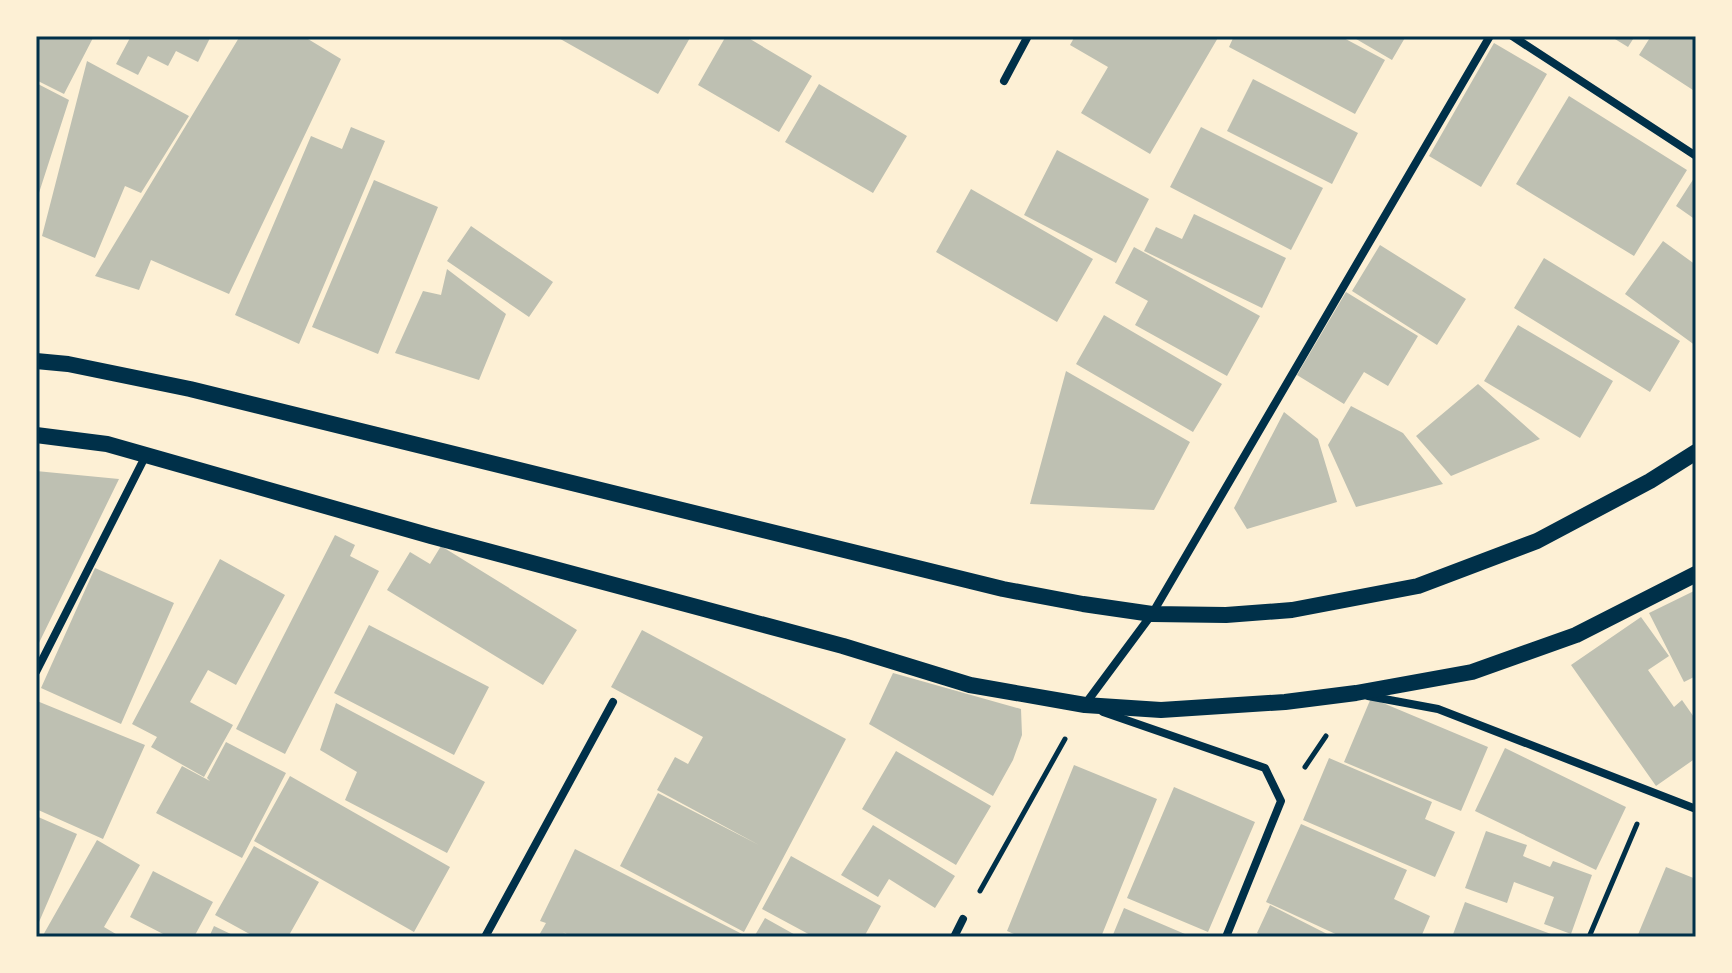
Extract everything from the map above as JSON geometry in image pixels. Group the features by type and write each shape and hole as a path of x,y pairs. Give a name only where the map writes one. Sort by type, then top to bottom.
{"main road":[{"path":"36,361 68,364 190,389 1003,589 1152,614 1226,615 1292,610 1418,586 1537,541 1650,481 1696,452"},
{"path":"36,435 107,444 145,457 843,646 970,685 1085,705 1161,710 1285,702 1472,672 1576,635 1696,574"}],"street":[{"path":"1004,81 1028,36"},
{"path":"1226,937 1281,801 1265,768 1085,705 1152,614 1490,36"},
{"path":"1512,36 1696,156"},
{"path":"36,672 145,457"},
{"path":"1356,693 1438,709 1696,809"},
{"path":"485,937 613,702"},
{"path":"954,937 963,919"}],"path":[{"path":"1281,801 1356,693"},
{"path":"963,919 1085,705"},
{"path":"1589,937 1651,791"}],"building":[{"path":"36,36 94,36 64,94 36,80"},
{"path":"131,36 211,36 198,62 176,51 168,66 148,56 138,75 116,64"},
{"path":"240,36 303,36 341,59 229,294 151,260 139,290 95,276"},
{"path":"555,36 691,36 658,94"},
{"path":"726,36 745,36 812,76 779,132 698,85"},
{"path":"1075,36 1219,36 1150,154 1081,113 1108,67 1070,45"},
{"path":"1234,36 1340,36 1385,60 1355,114 1229,47"},
{"path":"1351,36 1406,36 1392,60"},
{"path":"1610,36 1635,36 1628,47"},
{"path":"1651,36 1696,36 1696,92 1639,55"},
{"path":"1494,43 1547,74 1481,187 1429,156"},
{"path":"87,61 189,116 141,193 125,186 95,258 42,236"},
{"path":"1253,79 1358,133 1332,184 1227,131"},
{"path":"36,83 69,100 37,199 36,199"},
{"path":"819,84 907,136 873,193 785,142"},
{"path":"1569,96 1687,170 1634,256 1516,184"},
{"path":"351,127 385,141 299,344 235,315 311,136 342,149"},
{"path":"1201,127 1323,188 1291,250 1170,187"},
{"path":"1057,150 1149,199 1116,263 1024,215"},
{"path":"1696,175 1696,220 1676,206"},
{"path":"374,180 438,207 378,354 312,327"},
{"path":"971,189 1093,259 1057,322 936,252"},
{"path":"1194,214 1286,258 1262,308 1144,251 1156,227 1182,239"},
{"path":"471,226 553,282 529,317 447,261"},
{"path":"1663,241 1696,265 1696,346 1625,294"},
{"path":"1380,245 1466,299 1437,345 1352,291"},
{"path":"1134,247 1260,316 1227,376 1135,325 1148,301 1115,283"},
{"path":"1544,258 1680,341 1650,392 1514,308"},
{"path":"447,269 506,314 479,380 395,353 423,291 441,295"},
{"path":"1346,292 1418,336 1388,386 1364,372 1344,404 1297,375"},
{"path":"1104,315 1222,384 1193,432 1076,364"},
{"path":"1518,325 1613,381 1580,438 1484,381"},
{"path":"1066,371 1190,442 1154,510 1030,504"},
{"path":"1478,384 1540,439 1451,476 1416,436"},
{"path":"1351,406 1403,433 1443,484 1356,507 1328,445"},
{"path":"1284,412 1318,439 1337,502 1247,529 1234,508"},
{"path":"36,471 119,479 36,649"},
{"path":"335,535 355,545 350,556 379,571 285,754 236,729"},
{"path":"441,546 577,630 543,685 387,590 410,552 430,564"},
{"path":"220,559 285,595 236,685 208,670 190,702 233,725 204,777 151,747 157,737 132,724"},
{"path":"95,568 174,603 121,724 41,688"},
{"path":"1696,590 1696,676 1684,682 1649,613"},
{"path":"1641,617 1669,656 1648,670 1674,707 1682,700 1696,720 1696,758 1656,786 1571,665"},
{"path":"369,625 489,687 454,755 334,693"},
{"path":"642,630 846,739 744,932 620,866 658,793 759,845 657,790 675,757 688,764 703,737 611,687"},
{"path":"893,673 1021,709 1022,735 1013,760 993,796 869,724"},
{"path":"1371,698 1488,747 1461,811 1344,762"},
{"path":"37,701 145,745 103,839 36,809"},
{"path":"336,703 485,782 447,853 345,800 357,772 320,750"},
{"path":"226,742 286,773 242,858 156,813 182,766 210,781 207,778"},
{"path":"1505,748 1626,807 1596,870 1475,811"},
{"path":"896,751 991,806 956,865 862,809"},
{"path":"1329,758 1432,802 1425,819 1455,832 1435,877 1303,820"},
{"path":"1074,765 1157,799 1101,937 1021,937 1007,931"},
{"path":"290,776 450,867 414,932 254,841"},
{"path":"1174,787 1255,822 1208,932 1127,898"},
{"path":"36,816 77,834 36,929"},
{"path":"1301,824 1407,870 1394,899 1430,916 1421,937 1342,937 1266,902"},
{"path":"873,825 955,876 935,908 889,879 878,897 841,875"},
{"path":"1486,831 1527,845 1523,856 1550,867 1553,861 1592,875 1571,934 1544,924 1554,897 1514,882 1507,903 1465,888"},
{"path":"97,840 140,865 104,927 121,937 42,937"},
{"path":"254,846 319,882 288,937 255,937 215,915"},
{"path":"575,849 748,937 572,937 563,932 570,937 538,937 546,923 540,921"},
{"path":"791,856 881,906 864,937 814,937 762,909"},
{"path":"1666,867 1696,879 1696,937 1637,937"},
{"path":"153,871 213,902 194,937 169,937 130,917"},
{"path":"1465,902 1559,937 1452,937"},
{"path":"1270,905 1333,937 1265,937 1257,933"},
{"path":"1124,908 1192,937 1112,937"},
{"path":"765,918 799,937 754,937"},
{"path":"214,926 237,937 209,937"}]}
